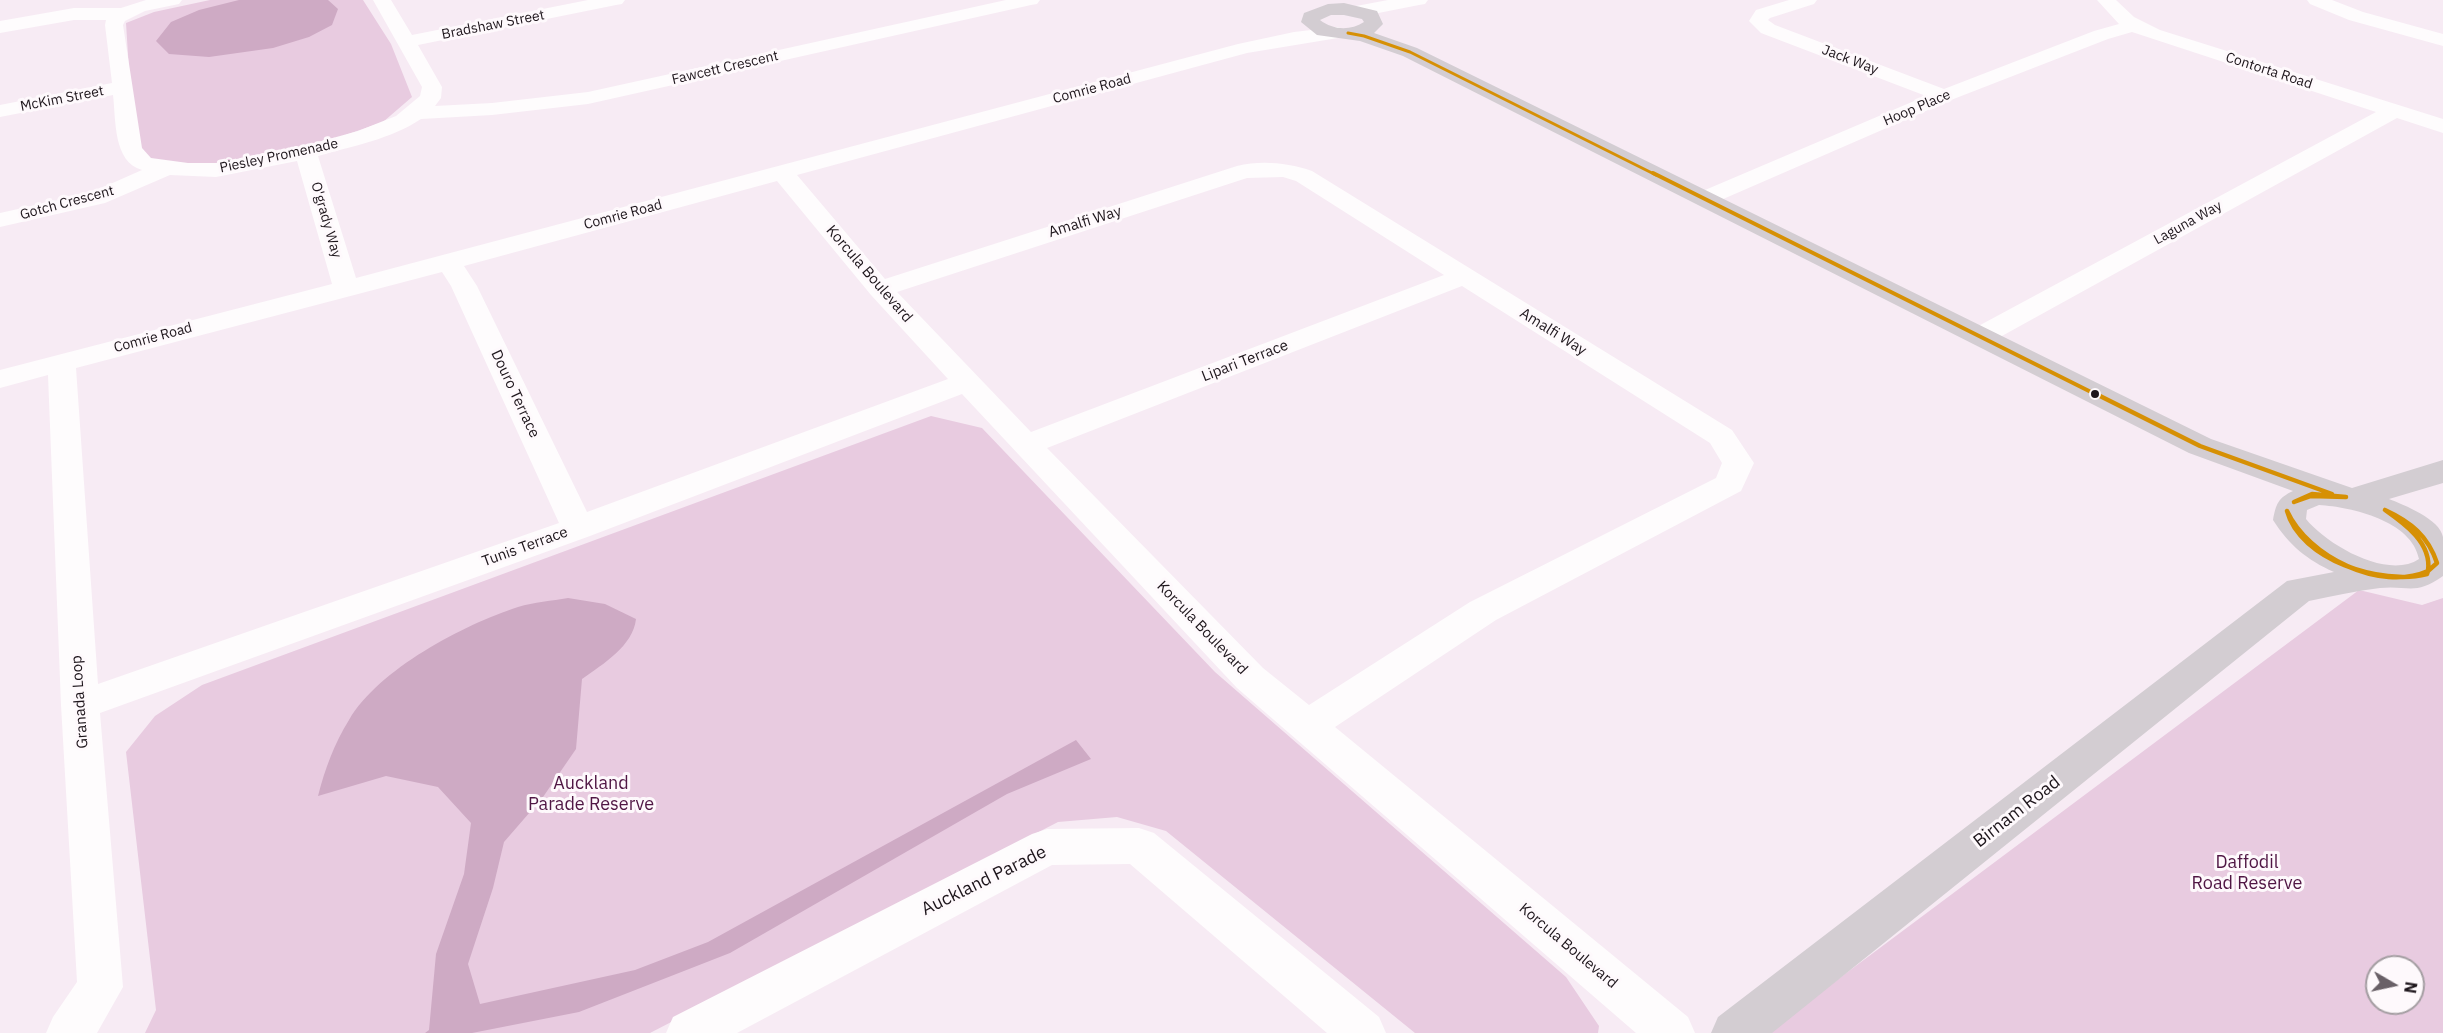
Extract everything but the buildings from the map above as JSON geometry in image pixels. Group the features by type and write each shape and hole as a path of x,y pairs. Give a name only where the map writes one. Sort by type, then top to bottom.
{"street":[{"path":"0,27 74,14 124,14 139,7 173,0"},
{"name":"Piesley Promenade","path":"124,14 116,18 114,25 131,150 143,163 166,168 216,170 306,152 366,136 404,121 416,113 430,98 432,87 382,0"},
{"name":"Bradshaw Street","path":"405,42 616,0"},
{"name":"Fawcett Crescent","path":"416,113 492,109 588,98 1030,0"},
{"path":"1299,0 1313,12 1319,29 1364,36 1410,52 2200,446 2403,518 2433,557"},
{"path":"1342,33 1368,18 1421,0"},
{"name":"Jack Way","path":"1808,0 1763,14 1758,21 1768,29 1944,96"},
{"name":"Contorta Road","path":"2106,0 2120,18 2132,26 2443,126"},
{"path":"2316,0 2356,16 2443,40"},
{"path":"1313,12 1337,9 1368,18 1410,52"},
{"name":"Comrie Road","path":"1245,48 1313,12"},
{"name":"Hoop Place","path":"1706,198 1944,96 2101,35 2132,26"},
{"name":"Comrie Road","path":"0,379 448,262 1245,48 1294,38 1342,33"},
{"name":"McKim Street","path":"0,111 123,87"},
{"name":"Laguna Way","path":"1981,336 2394,111"},
{"name":"O'grady Way","path":"306,152 346,288"},
{"name":"Gotch Crescent","path":"0,220 97,198 166,168"},
{"name":"Amalfi Way","path":"880,289 1245,171 1285,170 1305,176 1721,437 1738,463 1730,484 1483,611 1308,725"},
{"name":"Korcula Boulevard","path":"782,172 880,289 1250,678 1671,1033"},
{"name":"Douro Terrace","path":"448,262 464,286 578,528"},
{"name":"Lipari Terrace","path":"1026,445 1464,276"},
{"name":"Granada Loop","path":"63,362 62,398 80,705 100,987 70,1033"},
{"name":"Tunis Terrace","path":"80,705 578,528 967,382"},
{"path":"2200,446 2288,508"},
{"path":"2441,472 2433,557 2406,578 2382,576 2332,559 2311,546 2297,533 2289,520 2288,508 2293,501 2302,496 2344,496 2441,472"},
{"path":"2299,590 2311,546"},
{"name":"Birnam Road","path":"1735,1033 2299,590 2382,576"},
{"name":"Auckland Parade","path":"690,1033 1047,847 1139,846 1356,1030"}],"green space":[{"path":"210,0 363,0 391,44 412,97 383,122 285,156 198,171 144,165 130,86 126,23 154,12"},
{"name":"Auckland Parade Reserve","path":"931,416 982,428 1215,672 1566,977 1599,1026 1598,1033 1415,1033 1166,831 1117,817 1058,822 650,1033 145,1033 156,1010 126,752 155,716 202,685"},
{"name":"Daffodil Road Reserve","path":"2359,590 2422,605 2443,598 2443,1033 1766,1033"}],"shaded area":[{"path":"239,0 328,0 338,9 332,25 309,37 273,48 209,57 169,54 156,41 171,22 199,10"},
{"path":"568,598 605,604 636,619 634,629 616,654 582,679 576,749 543,797 504,842 493,888 468,964 480,1004 635,970 708,942 1076,740 1091,759 1007,794 730,953 579,1012 472,1033 425,1033 429,1030 436,954 464,874 471,823 438,787 386,776 318,796 324,776 334,747 349,720 380,683 401,667 448,637 496,615 524,605"}],"transit line":[{"path":"1348,33 1364,36 1410,52 2200,446 2332,494"},
{"path":"2294,502 2312,494 2346,497"},
{"path":"2294,502 2311,496 2346,497"},
{"path":"2385,510 2411,524 2429,544 2437,563 2428,571"},
{"path":"2385,510 2408,528 2423,544 2429,562 2428,571"},
{"path":"2287,511 2294,526 2307,540 2326,554 2348,565 2371,574 2393,578 2413,577 2428,571"},
{"path":"2287,511 2291,524 2300,537 2314,548 2348,565 2395,578 2419,576 2427,574 2428,571"}]}
